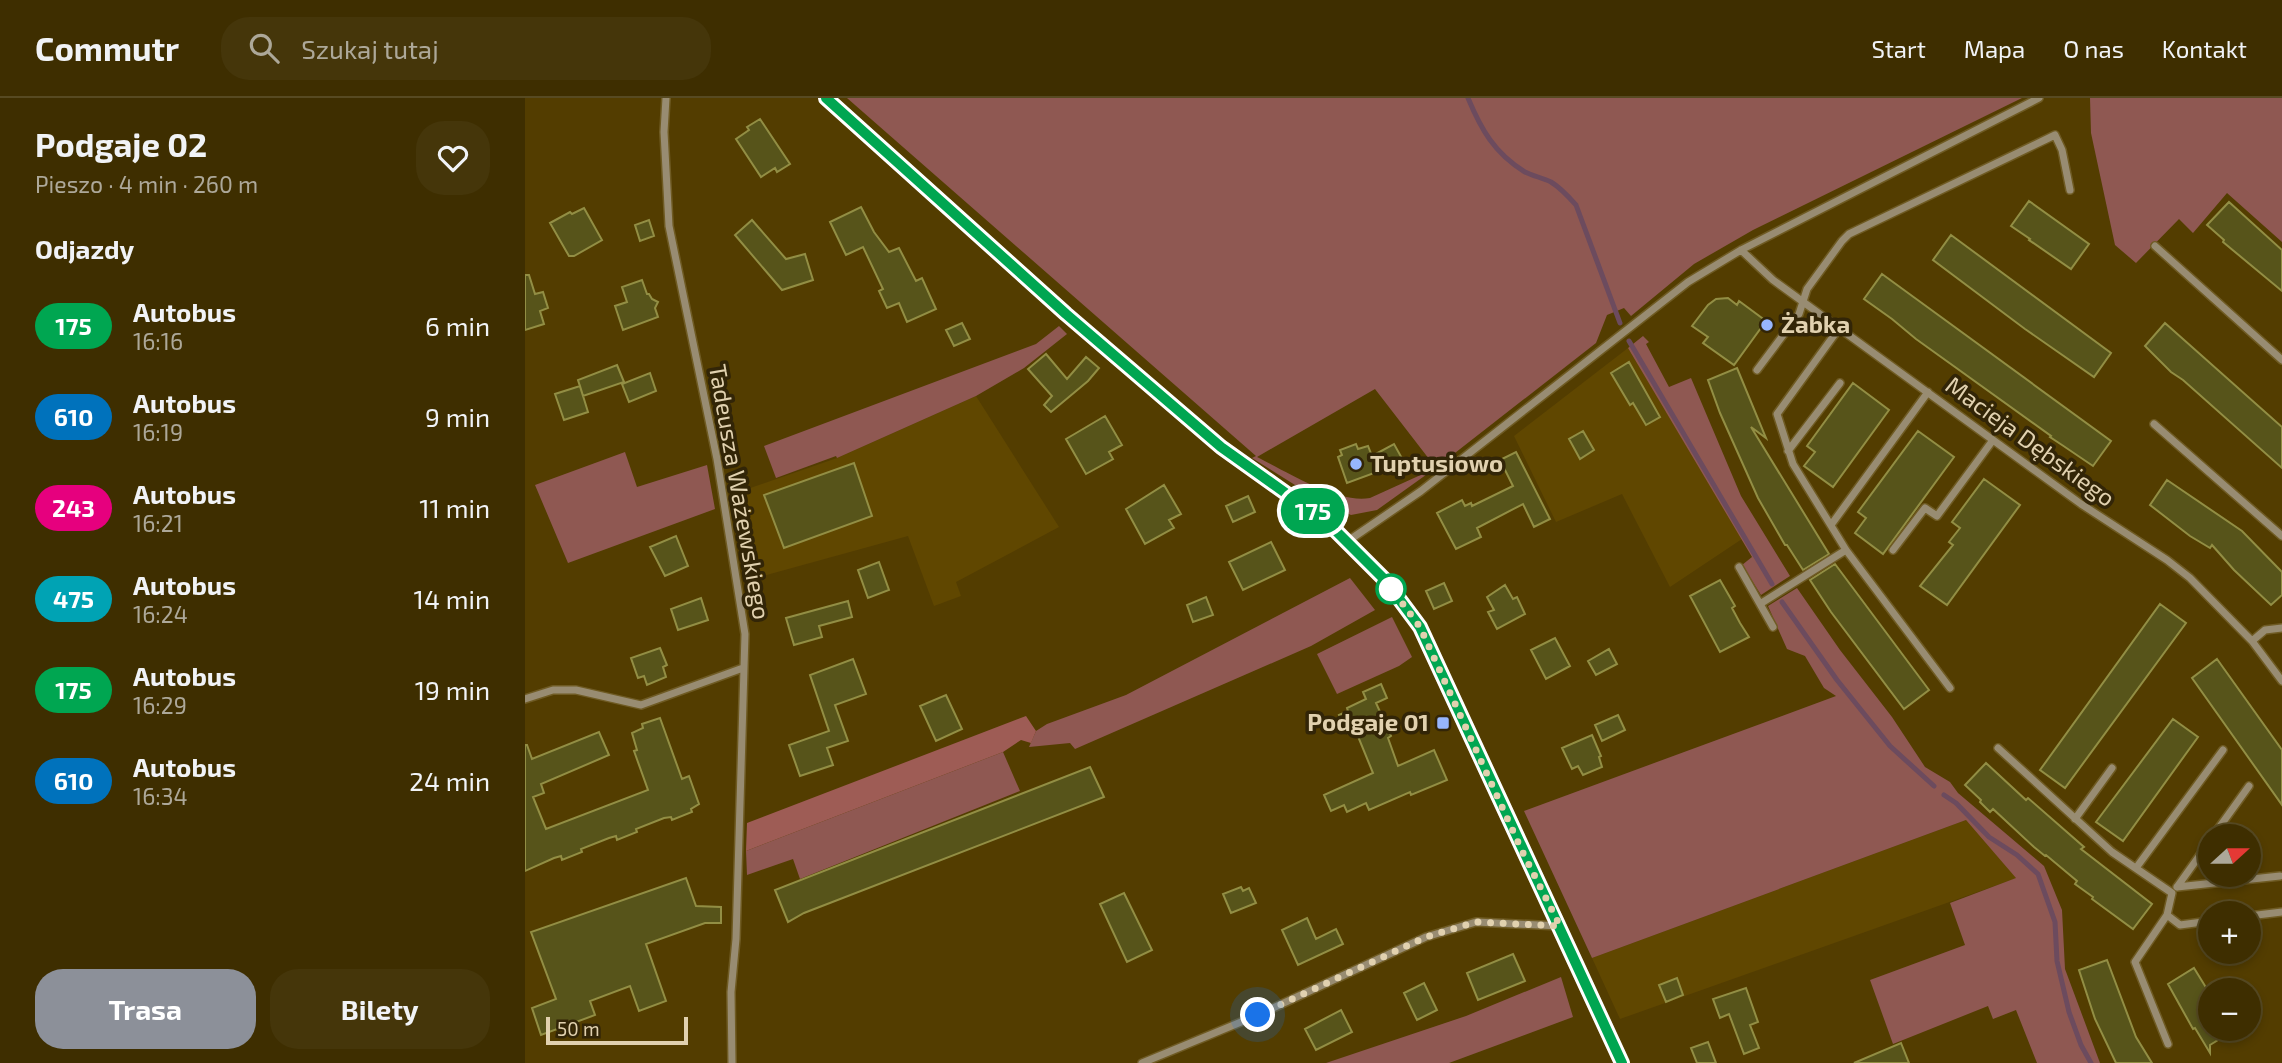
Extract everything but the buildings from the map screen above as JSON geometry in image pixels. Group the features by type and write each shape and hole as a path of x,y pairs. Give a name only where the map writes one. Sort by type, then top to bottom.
{"street":[{"name":"Tadeusza Ważewskiego","path":"666,98 663,132 669,226 719,472 745,634 736,939 731,992 732,1063"},
{"path":"826,98 1066,314 1221,447 1308,508 1348,541 1385,580 1420,627 1622,1063"},
{"path":"1348,541 1421,491 1688,282 1741,250 2039,98"},
{"path":"1756,370 1799,314 1807,289 1849,234 2055,135 2062,150 2070,190"},
{"path":"2155,246 2282,360"},
{"name":"Macieja Dębskiego","path":"1741,250 1773,280 2081,503 2174,566 2252,641 2282,681"},
{"path":"1840,327 1777,414 1788,451 1793,464 1846,550 1950,688"},
{"path":"1788,451 1840,383"},
{"path":"1831,525 1928,392"},
{"path":"2154,424 2282,536"},
{"path":"1893,550 1925,508 1937,516 1993,440"},
{"path":"1760,604 1846,550"},
{"path":"1739,567 1773,627"},
{"path":"2252,641 2265,630 2282,628"},
{"path":"525,699 552,690 576,690 641,705 743,668"},
{"path":"1998,748 2112,852 2175,890 2280,876"},
{"path":"2136,868 2223,750"},
{"path":"2075,819 2112,768"},
{"path":"2222,824 2249,786"},
{"path":"2168,1044 2135,962 2167,915 2175,890 2198,858"},
{"path":"2261,915 2282,912"},
{"path":"2167,915 2180,925 2198,923"},
{"path":"1142,1063 1258,1015 1426,937 1476,922 1560,926"}],"shaded area":[{"path":"847,98 2022,98 1753,230 1694,264 1631,316 1624,308 1607,315 1596,343 1436,468 1375,389 1257,457 1328,492 1357,499 1370,498 1435,468 1377,510 1351,515 1322,502 1252,458 1256,456"},
{"path":"2090,98 2282,98 2282,242 2227,193 2193,233 2179,219 2136,263 2115,245 2091,133"},
{"path":"1059,326 1067,334 1024,368 976,396 837,458 836,456 776,478 764,446 1036,344"},
{"path":"1643,336 1649,342 1646,344 1669,387 1691,378 1741,496 1790,576 1761,595 1742,565 1752,557 1628,348"},
{"path":"1628,348 1742,539 1670,587 1622,494 1556,522 1514,436"},
{"path":"976,396 1059,527 956,582 961,596 934,606 908,536 752,579 733,494 837,458"},
{"path":"625,452 637,487 707,465 715,509 568,563 535,485"},
{"path":"1350,578 1375,610 1311,646 1075,749 1070,743 1029,747 1036,731 1047,724 1126,695"},
{"path":"1797,588 1840,650 1892,717 1925,767 1950,782 1958,793 2044,866 2062,910 2065,969 2100,1063 2037,1063 2016,1010 1993,1019 1988,1006 1893,1044 1870,980 1965,945 1950,903 2016,878 1966,820 1592,958 1524,811 1836,696 1824,688 1805,656 1787,649 1768,606"},
{"path":"1392,617 1412,657 1399,666 1337,694 1317,654"},
{"path":"1026,716 1036,731 1031,743 1021,740 1003,752 746,851 747,823"},
{"path":"1003,752 1020,791 800,879 793,859 747,875 746,851"},
{"path":"1966,820 2017,878 1620,1019 1592,958"},
{"path":"1561,977 1573,1017 1449,1063 1326,1063 1466,1016"}],"waterway":[{"path":"1468,98 1484,130 1505,157 1525,172 1555,184 1576,205 1620,323"},
{"path":"1629,341 1772,584"},
{"path":"1782,602 1837,680 1890,746 1934,786"},
{"path":"1944,795 1956,803 1989,837 2017,855 2038,874 2055,922 2057,961 2069,1012 2091,1063"}],"bus line":[{"name":"175","path":"826,98 1066,314 1221,447 1329,524 1385,580 1420,627 1622,1063"}],"place":[{"name":"Żabka","path":"1767,325"},
{"name":"Tuptusiowo","path":"1356,464"},
{"name":"Podgaje 01","path":"1443,723"}],"route":[{"path":"1258,1015 1426,937 1476,922 1560,926 1523,853 1420,627 1385,580 1391,589"}]}
